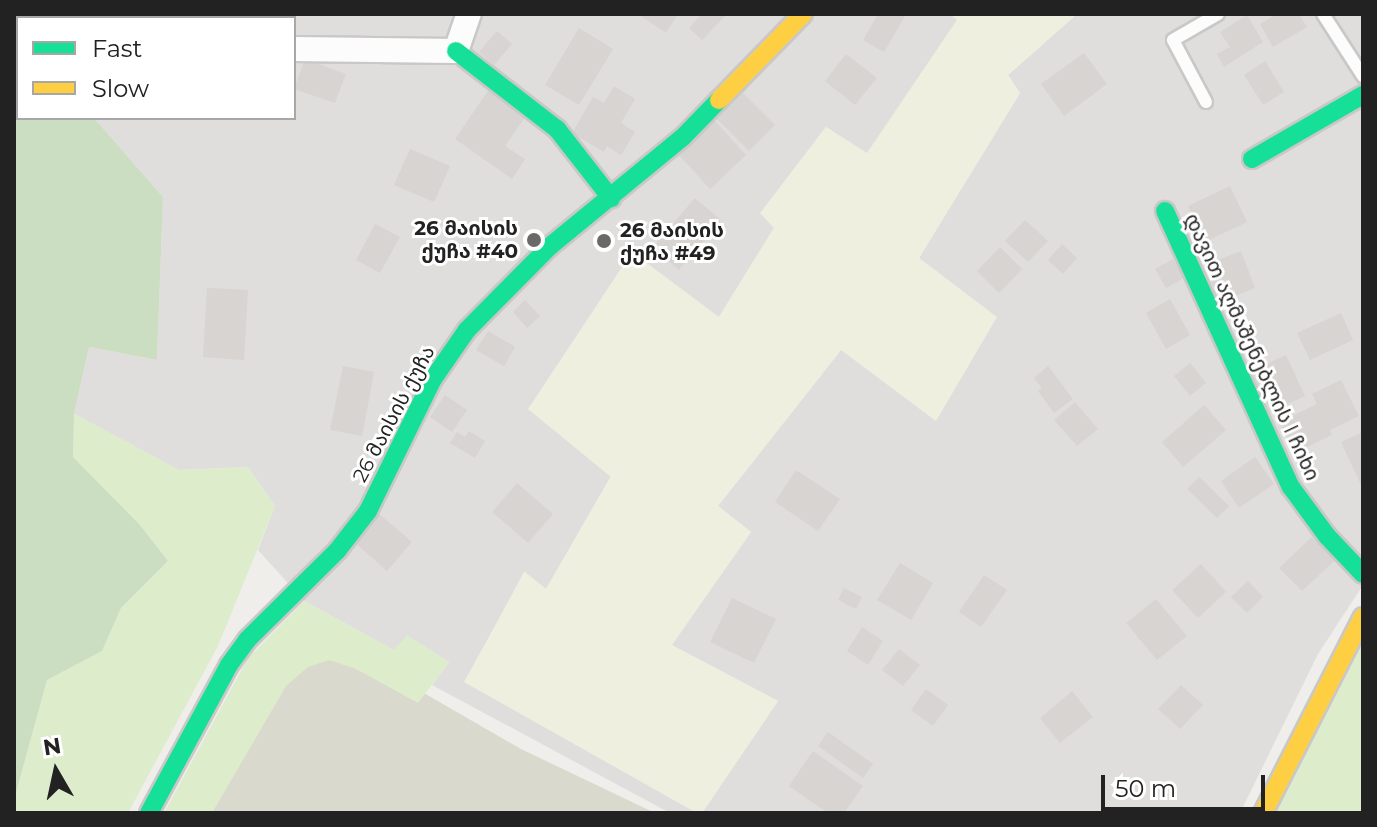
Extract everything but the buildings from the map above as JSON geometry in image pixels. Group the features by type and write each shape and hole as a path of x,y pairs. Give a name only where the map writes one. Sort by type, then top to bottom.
{"street":[{"path":"456,51 469,14"},
{"name":"26 მაისის ქუჩა","path":"149,813 238,652 337,551 368,511 433,379 467,330 549,247 683,137 803,14"},
{"path":"296,49 456,51 557,129 611,198"},
{"path":"1252,159 1363,95"},
{"name":"დავით აღმაშენებლის I ჩიხი","path":"1165,211 1291,487 1327,536 1363,574"},
{"path":"1264,813 1363,617"}],"lane":[{"path":"1206,102 1173,40 1218,14"},
{"path":"1323,14 1363,76"}],"shaded area":[{"path":"950,14 958,19 867,154 826,127 761,213 774,228 719,317 611,476 546,589 524,572 465,682 697,813 670,813 432,685 449,662 407,636 394,650 304,601 258,550 275,506 248,467 179,470 74,414 89,347 157,360 163,197 96,120 296,120 296,16 52,16"},
{"path":"1077,14 1363,14 1363,585 1318,654 1240,813 702,813 778,701 671,645 751,532 718,506 841,350 997,318 919,258 1020,93 1008,75"},
{"path":"329,646 372,663 521,749 655,813 200,813 293,662"}],"green space":[{"path":"14,14 52,14 16,16 16,120 96,120 163,197 157,360 89,347 74,414 73,457 140,525 168,561 121,608 102,651 47,680 14,800"},
{"path":"950,14 1077,14 1008,75 1020,93 919,258 997,317 936,421 841,350 718,506 751,532 672,645 778,701 702,813 697,813 464,682 525,572 546,589 611,477 528,409 632,252 719,317 774,228 760,213 826,127 867,153 957,20"},
{"path":"74,414 179,470 248,467 275,506 218,646 128,813 14,813 14,800 47,680 102,651 121,608 168,561 140,525 73,457"},
{"path":"304,601 394,650 407,635 449,662 418,703 356,669 329,660 308,667 286,686 212,813 164,813 248,658"},
{"path":"1363,643 1363,813 1276,813"}],"traffic: fast":[{"path":"456,51 557,129 611,198"},
{"path":"1252,159 1363,95"},
{"path":"149,813 229,665 247,640 337,551 368,511 433,379 467,330 549,247 683,137 719,100"},
{"path":"1165,211 1291,487 1327,536 1363,574"}],"traffic: slow":[{"path":"719,100 803,14"},
{"path":"1263,813 1363,617"}],"place":[{"name":"26 მაისის ქუჩა #40","path":"534,240"},
{"name":"26 მაისის ქუჩა #49","path":"604,241"}]}
